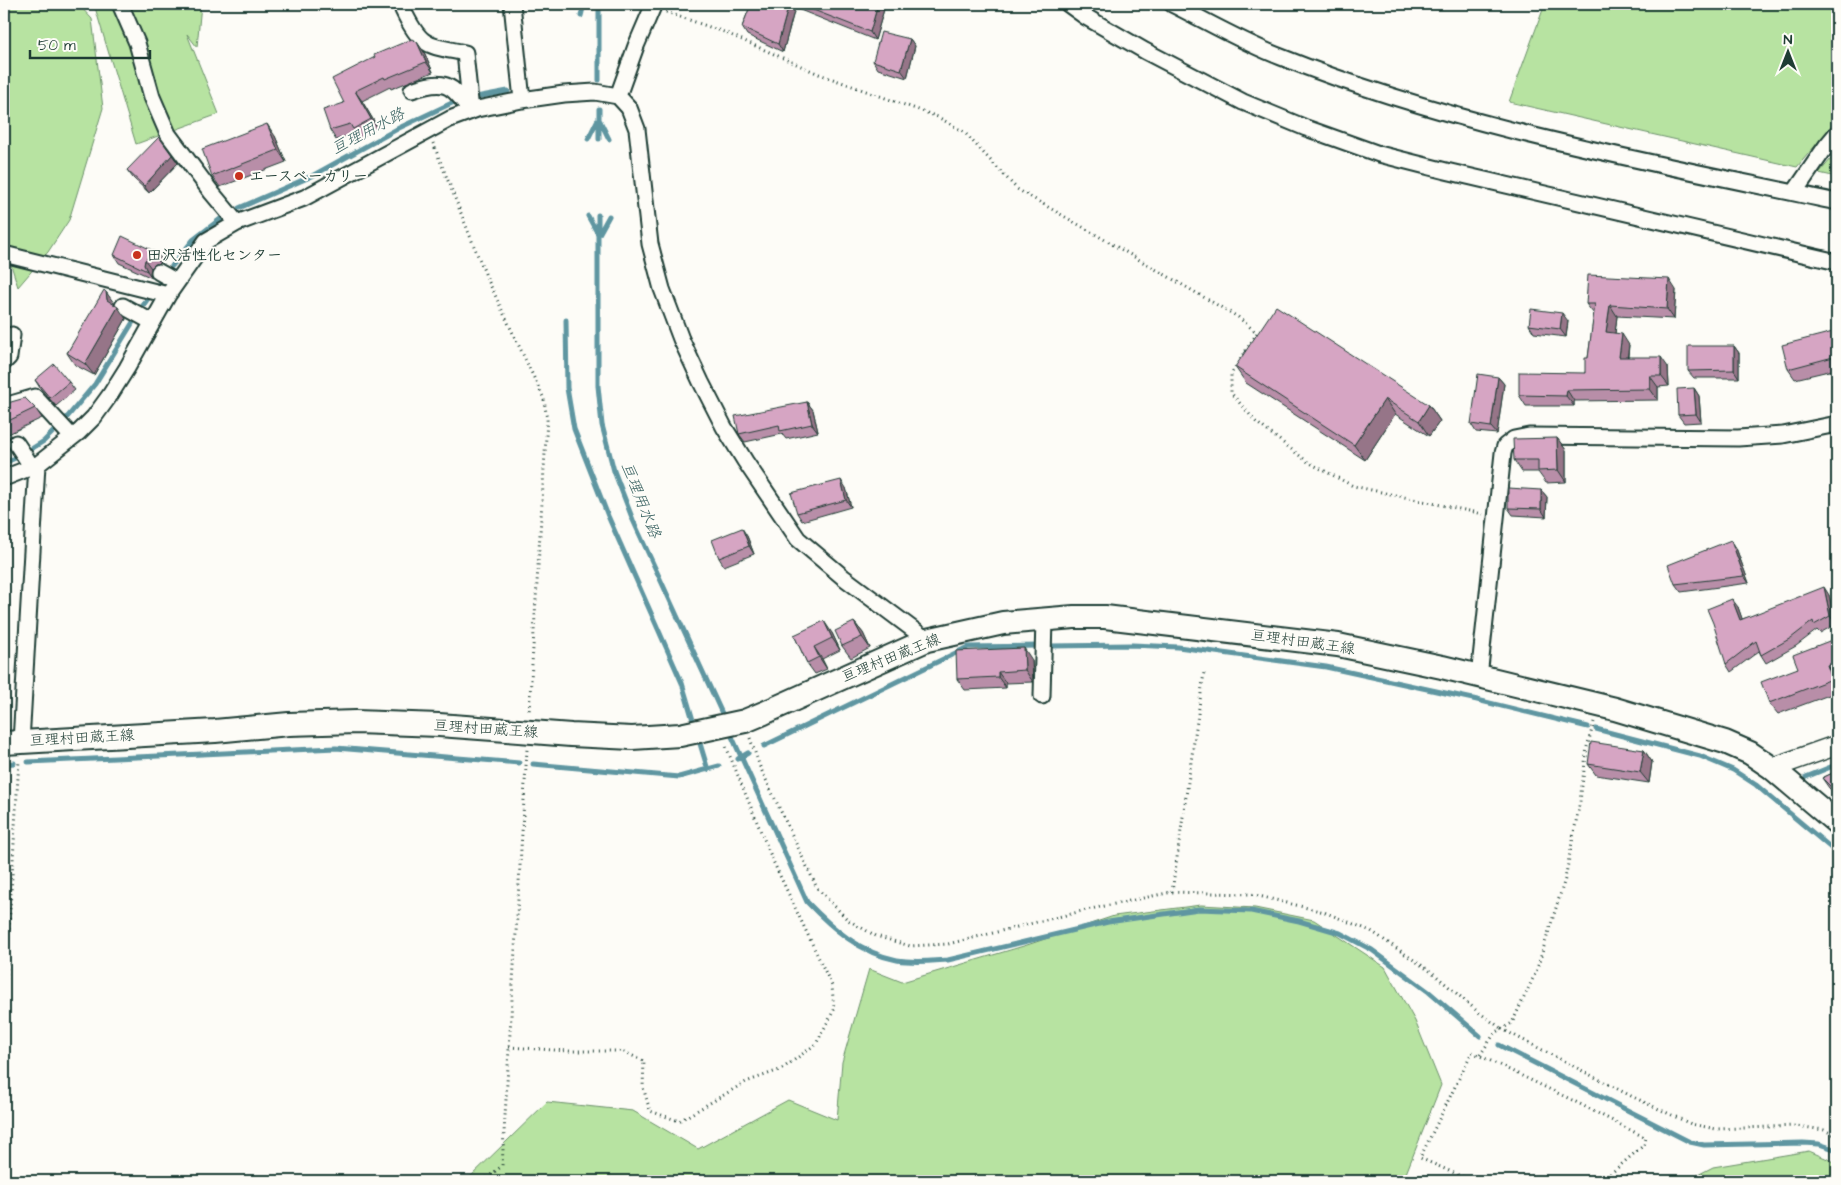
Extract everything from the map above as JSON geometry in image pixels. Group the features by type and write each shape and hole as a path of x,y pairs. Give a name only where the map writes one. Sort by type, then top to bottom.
{"main road":[{"name":"亘理村田蔵王線","path":"12,742 206,731 289,724 356,722 440,725 632,738 680,735 744,721 773,710 927,640 1002,622 1044,618 1105,618 1338,645 1598,706 1725,742 1750,754 1772,768 1837,823"}],"street":[{"path":"120,4 137,43 152,97 168,134 237,223"},
{"path":"512,4 522,100"},
{"path":"1068,4 1086,17 1145,51 1243,102 1306,128 1379,154 1771,248 1837,262"},
{"path":"1172,4 1279,57 1403,101 1552,140 1837,202"},
{"path":"618,96 636,46 654,5"},
{"path":"403,10 413,32 429,45 465,53 471,112"},
{"path":"412,90 430,84 444,85 457,91 471,112"},
{"path":"4,478 34,466 72,437 94,416 127,368 168,295 206,241 237,223 266,214 304,198 450,119 522,100 564,94 595,92 618,96 629,108 637,129 650,244 662,289 681,339 724,427 798,539 843,577 927,640"},
{"path":"1794,192 1837,134"},
{"path":"4,254 168,295"},
{"path":"159,272 177,282"},
{"path":"123,306 152,322"},
{"path":"4,362 9,357 12,335"},
{"path":"4,406 35,397 72,437"},
{"path":"1479,677 1503,453 1505,446 1514,439 1529,436 1738,438 1783,435 1837,424"},
{"path":"12,742 34,466 16,443"},
{"path":"1042,696 1044,618"},
{"path":"1772,768 1837,744"}],"path":[{"path":"654,5 724,32 819,74 938,117 964,132 1017,189 1238,317 1257,333 1231,374 1231,393 1257,423 1308,462 1353,486 1496,517"},
{"path":"428,130 486,276 544,399 547,420 502,1166 483,1181"},
{"path":"1172,892 1204,673"},
{"path":"1480,1055 1494,1033 1512,1023 1536,972 1565,879 1580,801 1587,747 1598,706"},
{"path":"744,721 760,767 817,888 848,920 876,936 910,946 948,944 1086,910 1172,892 1251,894 1324,912 1371,930 1433,974 1477,1011 1502,1029 1630,1096 1691,1124 1716,1128 1797,1126 1824,1130 1837,1136"},
{"path":"509,1047 568,1051 622,1051 644,1061 643,1088 650,1110 678,1121 746,1082 782,1069 816,1044 834,1010 832,986 773,861 718,727"},
{"path":"4,1009 12,742"},
{"path":"1472,1181 1420,1158 1472,1052 1646,1138 1644,1145 1602,1181"}],"green space":[{"path":"4,4 78,4 92,19 103,108 69,220 48,252 18,287 4,243"},
{"path":"94,4 201,4 197,47 187,34 219,114 136,144"},
{"path":"1545,4 1837,4 1837,120 1797,167 1509,102"},
{"path":"1837,152 1837,177 1819,173"},
{"path":"1201,905 1255,908 1314,920 1385,967 1415,1021 1441,1085 1403,1181 466,1181 547,1102 633,1111 698,1149 788,1100 837,1120 842,1062 869,969 902,982 1027,945 1114,916"},
{"path":"1809,1151 1837,1163 1837,1181 1686,1181 1713,1167"}],"building":[{"path":"751,4 789,4 778,44 742,27"},
{"path":"798,4 878,4 870,32"},
{"path":"881,32 910,39 901,70 873,61"},
{"path":"412,39 417,42 426,62 385,79 384,77 355,91 371,119 353,129 350,124 330,130 323,110 344,103 332,79 375,57 374,55"},
{"path":"267,124 278,150 212,176 202,149"},
{"path":"159,137 172,155 144,186 127,170"},
{"path":"122,236 156,252 145,260 144,265 147,271 114,255"},
{"path":"1588,275 1669,279 1667,309 1610,305 1606,332 1622,334 1619,357 1661,357 1661,376 1650,376 1650,389 1567,390 1566,396 1519,395 1519,372 1585,373 1585,358 1588,358 1595,304 1586,304"},
{"path":"104,290 107,300 118,307 85,364 67,353"},
{"path":"1276,306 1429,405 1419,421 1385,399 1354,445 1235,367"},
{"path":"1531,309 1562,313 1560,329 1529,325"},
{"path":"1837,331 1837,356 1788,369 1782,345"},
{"path":"1688,346 1734,346 1734,370 1688,371"},
{"path":"54,364 69,382 50,398 35,380"},
{"path":"1478,374 1498,377 1491,427 1471,424"},
{"path":"1694,388 1696,414 1678,415 1677,389"},
{"path":"25,398 35,408 4,423 4,404"},
{"path":"807,402 812,424 780,431 779,425 739,434 735,416"},
{"path":"1557,438 1558,470 1538,471 1538,460 1514,460 1513,439"},
{"path":"841,480 846,500 797,513 791,493"},
{"path":"1508,488 1541,490 1541,509 1508,508"},
{"path":"742,528 749,546 719,558 712,540"},
{"path":"1731,540 1744,576 1675,584 1668,565"},
{"path":"1824,587 1830,616 1814,625 1813,621 1791,638 1761,655 1756,641 1726,664 1707,609 1732,599 1740,620"},
{"path":"824,621 832,638 814,647 819,657 807,663 794,635"},
{"path":"854,622 862,637 842,646 835,631"},
{"path":"1837,638 1837,661 1827,665 1832,679 1769,703 1761,682 1798,668 1793,655"},
{"path":"1024,648 1025,670 998,672 998,677 957,679 956,651"},
{"path":"1591,742 1644,750 1640,772 1588,764"},
{"path":"1837,771 1837,793 1822,778"}],"waterway":[{"name":"亘理用水路","path":"581,16 584,4"},
{"path":"599,4 599,80"},
{"name":"亘理用水路","path":"476,97 508,91"},
{"name":"亘理用水路","path":"239,208 312,176 399,128 454,102"},
{"path":"599,109 599,139"},
{"path":"588,139 597,121"},
{"path":"600,121 609,139"},
{"name":"亘理用水路","path":"598,215 598,386 602,425 614,471 633,520 725,720"},
{"path":"588,216 598,234"},
{"path":"599,234 609,216"},
{"name":"亘理用水路","path":"172,266 193,240 223,217"},
{"name":"亘理用水路","path":"156,288 161,282"},
{"name":"亘理用水路","path":"142,307 149,297"},
{"path":"566,320 567,388 574,429 608,516 682,683 695,727"},
{"name":"亘理用水路","path":"64,421 95,384 133,322"},
{"name":"亘理用水路","path":"28,451 44,441 55,430"},
{"name":"亘理用水路","path":"4,463 20,456"},
{"path":"1049,646 1132,645 1178,647 1326,667 1473,699 1588,727"},
{"path":"764,746 968,647 1038,646"},
{"path":"1596,729 1700,756 1733,770 1756,785 1837,853"},
{"path":"729,730 807,902 837,930 871,952 903,961 948,960 1108,922 1199,909 1251,911 1299,921 1340,933 1372,950 1429,992 1480,1036"},
{"path":"698,737 708,770"},
{"path":"28,762 336,748 519,763"},
{"name":"亘理用水路","path":"738,759 748,753"},
{"path":"4,764 14,763"},
{"path":"533,764 679,777 719,766"},
{"path":"1806,777 1833,766"},
{"path":"1499,1045 1690,1142 1704,1145 1803,1143 1819,1144 1837,1150"}],"place":[{"name":"エースベーカリー","path":"239,176"},
{"name":"田沢活性化センター","path":"137,255"}]}
